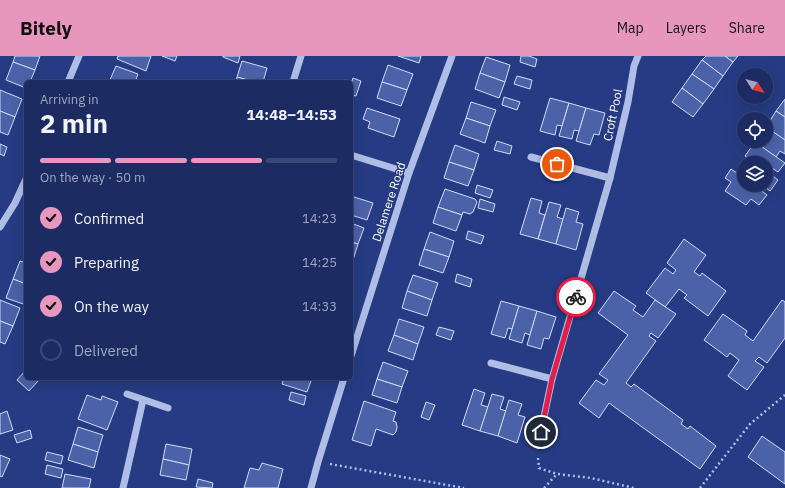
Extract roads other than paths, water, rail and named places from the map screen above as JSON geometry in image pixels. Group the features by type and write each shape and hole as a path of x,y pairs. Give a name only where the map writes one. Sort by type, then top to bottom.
{"street":[{"path":"69,80 79,56"},
{"path":"294,80 301,56"},
{"name":"Delamere Road","path":"353,350 409,173 452,56"},
{"name":"Croft Pool","path":"538,445 552,379 610,178 628,102 634,66 638,56"},
{"path":"353,156 409,173"},
{"path":"531,157 610,178"},
{"path":"0,227 24,183"},
{"path":"492,363 552,379"},
{"path":"311,488 343,380"},
{"path":"127,394 168,408"},
{"path":"123,488 144,400"}]}
